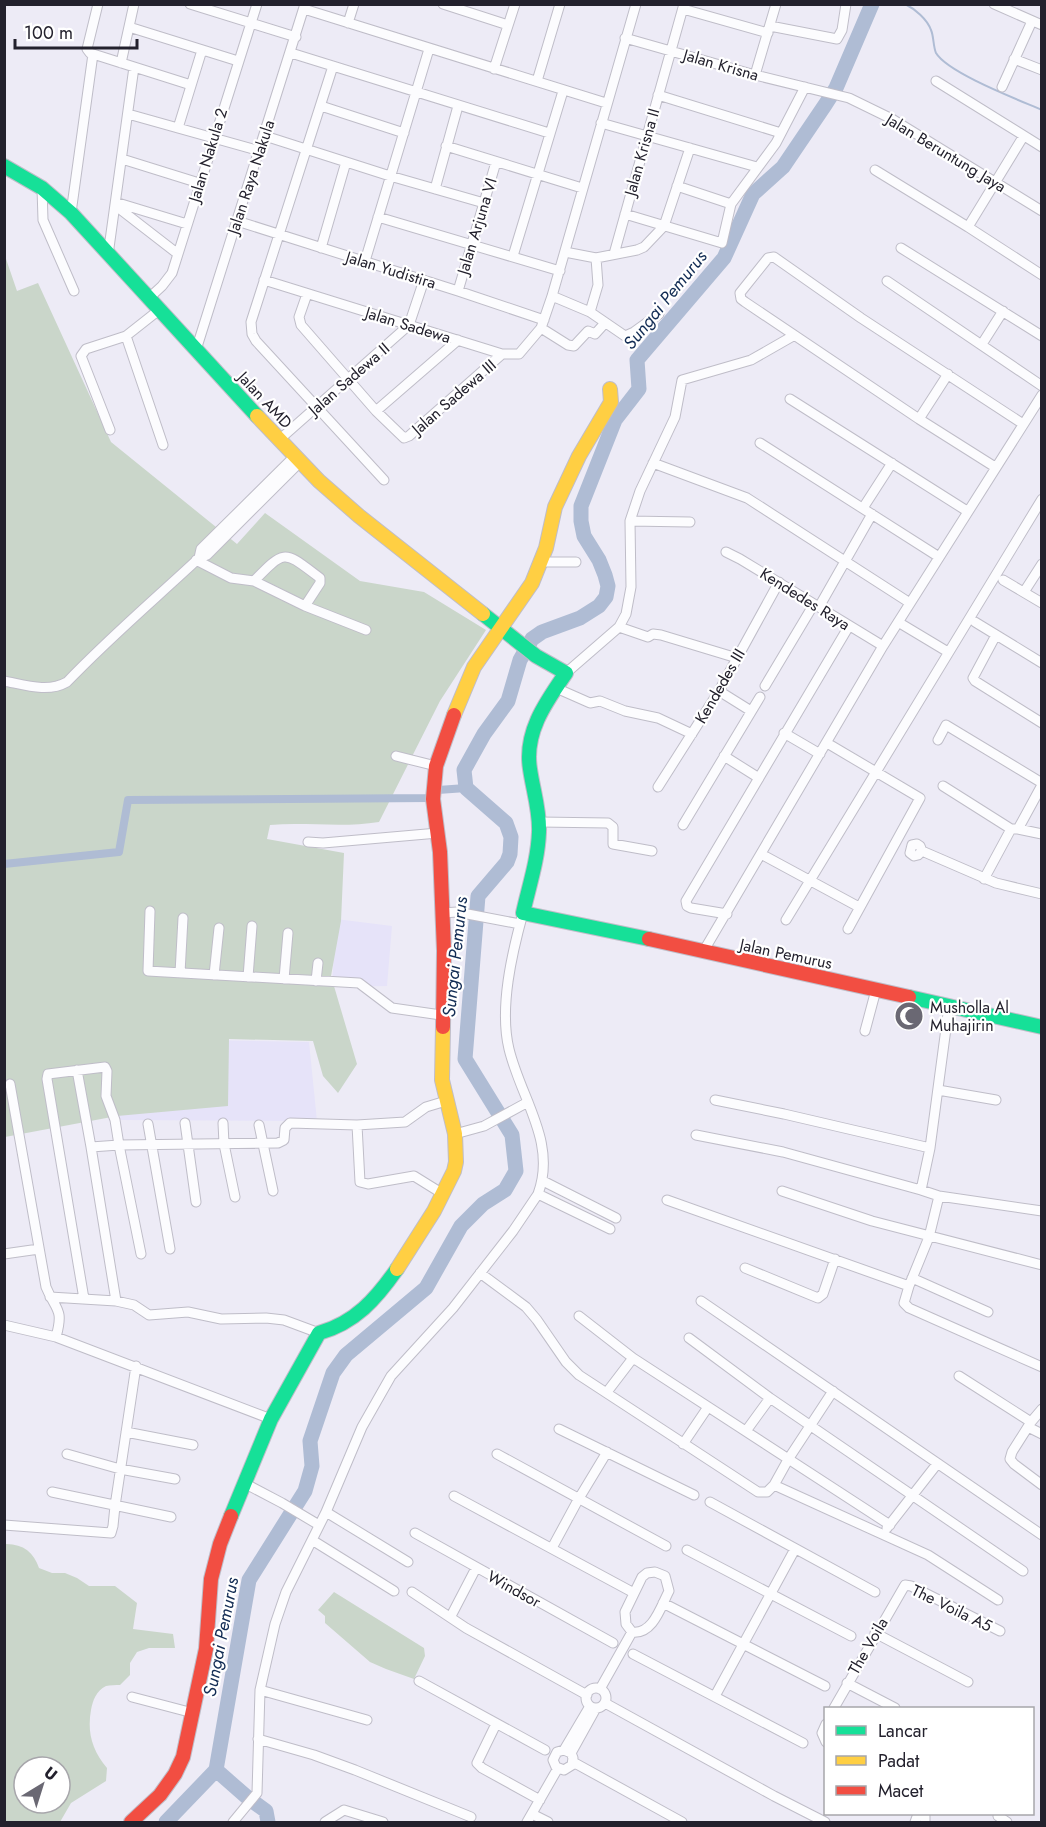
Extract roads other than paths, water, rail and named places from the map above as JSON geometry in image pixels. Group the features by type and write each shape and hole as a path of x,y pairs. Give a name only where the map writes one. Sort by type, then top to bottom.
{"street":[{"path":"98,4 87,49 93,54 191,85"},
{"path":"121,63 134,4"},
{"path":"190,4 212,8 296,37"},
{"name":"Jalan Nakula 2","path":"149,298 168,279 178,254 213,137 257,4"},
{"path":"348,23 354,4"},
{"path":"443,4 508,25"},
{"path":"494,69 514,4"},
{"path":"537,81 560,4"},
{"path":"502,354 519,354 543,324 636,4"},
{"path":"755,75 776,4"},
{"path":"683,7 769,30 837,39 842,30 846,4"},
{"path":"994,4 1010,8 1037,23 1014,59 1002,87"},
{"path":"305,7 429,49 606,103"},
{"name":"Jalan Raya Nakula","path":"196,350 305,7"},
{"name":"Jalan Krisna II","path":"614,255 683,7"},
{"path":"129,27 238,61"},
{"name":"Jalan Krisna","path":"625,38 817,91"},
{"path":"365,261 429,49"},
{"path":"178,128 202,50"},
{"path":"291,53 549,133"},
{"path":"71,213 93,54"},
{"path":"1014,59 1041,70"},
{"path":"333,66 251,322 252,334 384,480"},
{"path":"108,255 134,67"},
{"path":"936,81 1041,147"},
{"path":"625,214 720,244 723,242 731,204 777,142 805,87"},
{"path":"513,256 563,91"},
{"name":"Jalan Beruntung Jaya","path":"817,91 849,99 892,119 1041,211"},
{"path":"658,95 781,133"},
{"path":"321,106 404,133"},
{"path":"435,189 458,106"},
{"path":"128,114 260,151"},
{"path":"601,123 757,167"},
{"path":"264,136 484,203"},
{"path":"968,227 1023,136"},
{"path":"446,146 582,188"},
{"path":"565,252 596,258 641,249 664,226 690,148"},
{"path":"122,159 199,183"},
{"path":"321,248 346,162"},
{"name":"Jalan Arjuna VI","path":"458,291 496,162"},
{"name":"Jalan AMD","path":"4,166 42,188 71,213 279,440 359,516 441,579 500,629 536,656 566,673"},
{"path":"874,170 1041,275"},
{"path":"677,186 731,204"},
{"path":"42,188 44,220 74,291"},
{"path":"116,204 187,224"},
{"path":"116,204 178,254"},
{"path":"378,217 560,271"},
{"name":"Jalan Yudistira","path":"237,221 458,291 543,324 568,345 574,346 588,331 595,334 605,323"},
{"path":"901,248 1041,336"},
{"path":"995,467 793,336 745,302 740,297 744,287 771,257 1023,423"},
{"path":"590,312 598,285 596,258"},
{"name":"Jalan Sadewa","path":"264,280 502,354"},
{"name":"Jalan Sadewa II","path":"279,440 409,326 424,280"},
{"path":"887,282 1041,386"},
{"path":"307,294 300,322 376,411 458,340"},
{"path":"552,296 590,312 625,336 659,314"},
{"path":"110,430 81,356 87,349 126,336 159,310"},
{"path":"982,344 1003,311"},
{"path":"126,336 163,445"},
{"path":"233,1822 252,1800 260,1690 274,1624 286,1592 326,1512 362,1427 391,1376 435,1330 480,1274 538,1194 543,1181 544,1150 541,1133 509,1049 506,1030 511,965 537,849 540,822 529,760 529,748 537,722 566,673 619,627 626,614 631,595 630,520 637,499 675,417 682,380 751,360 793,336"},
{"name":"Jalan Sadewa III","path":"376,411 404,438 409,436 502,354"},
{"path":"919,419 948,374"},
{"path":"50,1297 116,1301 134,1305 149,1315 188,1312 221,1319 284,1320 319,1333 342,1325 376,1296 386,1285 421,1232 443,1194 456,1162 455,1134 442,1080 441,1015 444,951 450,913 434,794 436,766 471,673 532,582 541,562 555,507 579,456 608,408 612,398 610,389"},
{"path":"703,952 898,622 1041,394"},
{"path":"790,399 967,511"},
{"path":"760,443 939,557"},
{"path":"4,681 46,688 61,686 67,682 105,643 138,616 197,559 207,555 298,459"},
{"path":"765,687 845,561 892,463"},
{"path":"653,464 747,498 910,603"},
{"path":"786,920 1041,499"},
{"path":"630,520 690,522"},
{"name":"Kendedes Raya","path":"726,552 884,646"},
{"path":"254,581 280,557 289,556 320,578 320,583 305,606"},
{"path":"197,559 231,578 254,581 305,606 366,630"},
{"path":"541,562 576,562"},
{"path":"1024,592 1041,564"},
{"path":"1003,580 1041,603"},
{"name":"Kendedes III","path":"657,787 719,691 779,582"},
{"path":"898,622 948,652"},
{"path":"975,622 1041,663"},
{"path":"727,914 691,908 687,906 686,901 849,626"},
{"path":"619,627 648,637 653,634 661,635 737,658"},
{"path":"996,635 973,678 1041,723"},
{"path":"556,688 590,703 600,702 658,718 692,734"},
{"path":"719,691 751,711"},
{"path":"683,825 760,697"},
{"path":"938,740 946,725 1041,784 984,879"},
{"path":"784,733 820,754"},
{"path":"827,743 920,798 848,929"},
{"path":"396,756 436,766"},
{"path":"724,756 759,778"},
{"path":"944,786 1014,829 1041,834"},
{"path":"540,822 608,823 614,827 613,844 652,851"},
{"path":"308,842 323,843 438,833"},
{"path":"922,851 984,879 1041,894"},
{"path":"761,854 859,908"},
{"path":"150,911 148,971 359,983 392,1008 441,1015"},
{"path":"450,913 491,918 522,918"},
{"path":"180,973 183,918"},
{"name":"Jalan Pemurus","path":"522,918 587,925 1041,1028"},
{"path":"248,977 252,926"},
{"path":"214,975 219,928"},
{"path":"284,979 288,933"},
{"path":"316,981 318,963"},
{"path":"866,1031 876,990"},
{"path":"921,1190 930,1148 950,1006"},
{"path":"84,1299 47,1079 51,1073 103,1066 106,1069 106,1096 115,1120 141,1254"},
{"path":"77,1070 116,1301"},
{"path":"10,1084 45,1287 57,1305 60,1317 56,1337"},
{"path":"938,1090 996,1100"},
{"path":"715,1100 796,1116 930,1148"},
{"path":"91,1147 282,1142 285,1137 285,1128 290,1123 357,1125 405,1122 426,1107 446,1101"},
{"path":"455,1134 484,1126 528,1102"},
{"path":"185,1123 196,1202"},
{"path":"223,1123 235,1197"},
{"path":"148,1124 170,1249"},
{"path":"259,1125 273,1191"},
{"path":"357,1125 360,1182 368,1184 414,1176 443,1194"},
{"path":"696,1135 783,1152 939,1196 1041,1211"},
{"path":"543,1181 616,1218"},
{"path":"782,1191 872,1221 1041,1265"},
{"path":"538,1194 610,1229"},
{"path":"939,1196 929,1237 904,1303 909,1308 1041,1367"},
{"path":"667,1200 836,1259 911,1282 988,1312"},
{"path":"4,1254 39,1249"},
{"path":"745,1268 818,1298 823,1294 836,1259"},
{"path":"480,1274 526,1307 566,1362 579,1375 758,1492 767,1492 774,1485 810,1424 833,1391"},
{"path":"701,1301 1041,1535"},
{"path":"579,1316 633,1358 890,1525"},
{"path":"4,1325 56,1337 271,1419"},
{"path":"131,1822 160,1795 175,1773 188,1743 206,1648 208,1603 213,1569 220,1544 271,1419 319,1333"},
{"path":"689,1338 770,1398 1023,1571"},
{"path":"607,1392 633,1358"},
{"path":"4,1525 109,1534 113,1526 114,1506 136,1366"},
{"path":"959,1376 1041,1434"},
{"path":"746,1431 770,1398"},
{"path":"683,1444 708,1407"},
{"path":"1041,1408 1012,1452 1010,1459 1041,1485"},
{"path":"559,1429 694,1495"},
{"path":"126,1432 193,1445"},
{"path":"552,1548 607,1452"},
{"path":"67,1454 120,1469 176,1479"},
{"path":"497,1454 666,1546"},
{"path":"882,1535 937,1464"},
{"path":"244,1484 319,1525"},
{"path":"774,1485 935,1559 998,1600"},
{"path":"52,1492 171,1517"},
{"path":"454,1496 634,1593"},
{"path":"710,1502 875,1592"},
{"path":"326,1512 408,1562"},
{"name":"Windsor","path":"415,1533 613,1643"},
{"path":"312,1540 394,1591"},
{"path":"716,1696 795,1549"},
{"path":"687,1550 851,1636"},
{"path":"451,1616 476,1568"},
{"path":"647,1573 660,1573 665,1576 670,1587 663,1603 647,1629 637,1633 632,1632 624,1618 634,1593 642,1577 647,1573"},
{"name":"The Voila A5","path":"905,1585 1000,1631"},
{"name":"The Voila","path":"835,1707 905,1585"},
{"path":"412,1592 466,1628 587,1695"},
{"path":"663,1603 825,1686"},
{"path":"600,1689 632,1632"},
{"path":"876,1633 968,1682"},
{"path":"633,1654 803,1743"},
{"path":"419,1681 545,1750"},
{"path":"847,1683 893,1707"},
{"path":"593,1707 587,1702 587,1695 593,1689 600,1689 606,1696 605,1703"},
{"path":"260,1690 367,1720"},
{"path":"132,1697 193,1713"},
{"path":"682,1822 570,1755 557,1752 554,1757 555,1765 558,1768 567,1769 570,1755 593,1707 605,1703 825,1822"},
{"path":"496,1724 477,1764 540,1800"},
{"path":"258,1739 314,1755 355,1770 471,1817"},
{"path":"548,1822 529,1818 558,1768"},
{"path":"325,1822 344,1810 384,1822"},
{"path":"998,1816 1007,1822"}],"waterway":[{"name":"Sungai Pemurus","path":"166,1822 216,1770 249,1580 305,1491 312,1466 310,1441 333,1373 346,1355 426,1288 461,1226 483,1204 505,1190 516,1171 512,1135 465,1059 478,896 507,862 511,837 506,823 466,788 464,770 484,734 508,701 520,660 532,639 542,632 580,618 599,606 606,597 608,586 605,575 599,560 584,536 581,506 615,420 639,389 637,360 724,258 753,194 783,167 825,105 836,88 872,4"},
{"name":"Sungai Pemurus","path":"872,6 878,4"},
{"path":"905,4 927,22 936,53 943,61 985,85 1042,110"},
{"path":"4,864 119,852 128,800 431,798 438,790 466,788"},
{"path":"216,1770 266,1811 268,1822"}],"place":[{"name":"Musholla Al Muhajirin","path":"909,1016"}]}
